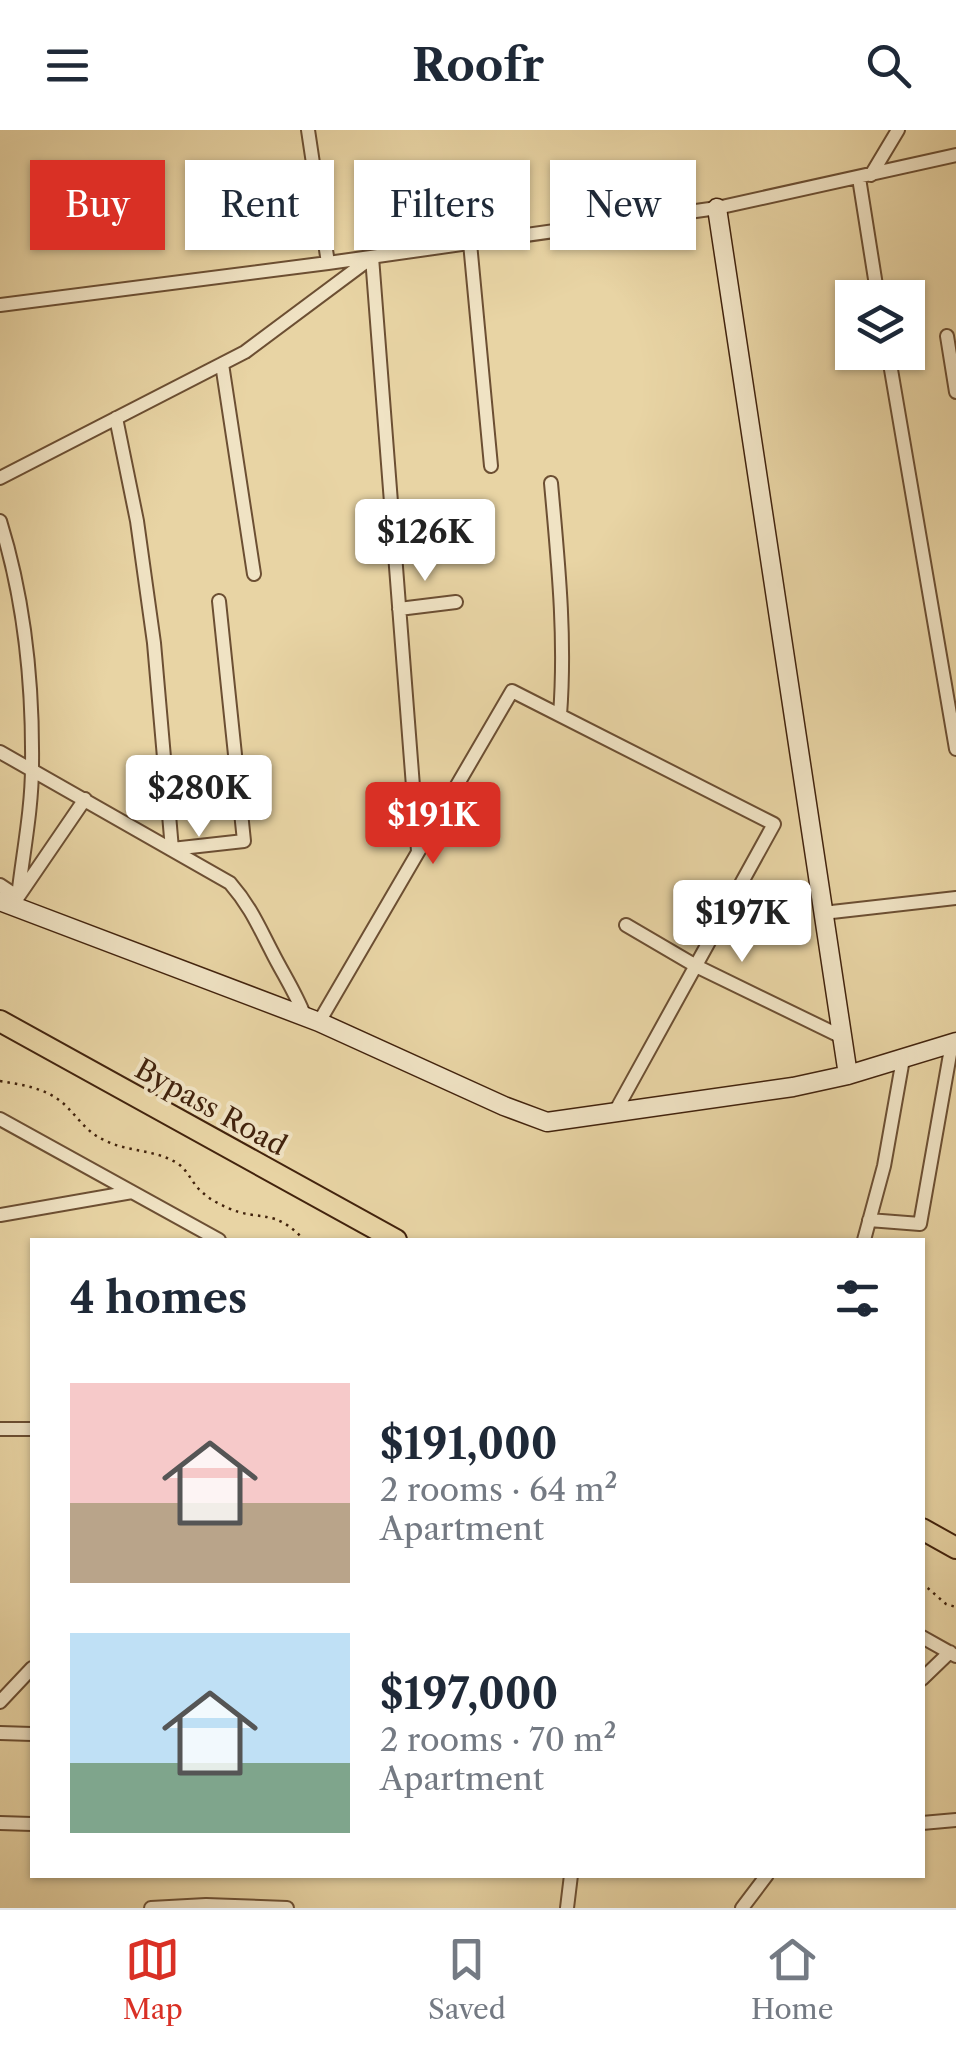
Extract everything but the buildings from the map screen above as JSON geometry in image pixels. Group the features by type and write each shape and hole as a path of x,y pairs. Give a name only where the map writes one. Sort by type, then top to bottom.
{"main road":[{"name":"Bypass Road","path":"0,1022 392,1238"},
{"path":"925,1531 956,1548"}],"street":[{"path":"308,130 328,263"},
{"path":"876,280 865,176 898,130"},
{"path":"530,234 717,208 956,155"},
{"path":"717,208 848,1075"},
{"path":"0,304 421,250"},
{"path":"471,250 491,466"},
{"path":"0,478 245,352 372,257"},
{"path":"372,257 418,851"},
{"path":"947,336 956,392"},
{"path":"222,364 254,574"},
{"path":"891,370 956,749"},
{"path":"116,418 137,521 152,626 172,849"},
{"path":"551,483 564,664 560,715"},
{"path":"0,521 9,551 26,654 32,769 10,901"},
{"path":"172,849 244,840 218,601"},
{"path":"399,608 456,602"},
{"path":"312,1020 512,691 774,824 615,1112"},
{"path":"0,752 230,883 250,906 273,955 312,1020"},
{"path":"10,901 85,800"},
{"path":"0,885 10,901 312,1020 547,1122 793,1087 848,1075 954,1042 920,1224 870,1220"},
{"path":"823,913 956,898"},
{"path":"626,925 696,966 842,1037"},
{"path":"865,1238 884,1166 903,1059"},
{"path":"2,1122 215,1238"},
{"path":"0,1216 132,1192"},
{"path":"0,1429 30,1428"},
{"path":"925,1639 953,1654 925,1677"},
{"path":"0,1702 30,1670"},
{"path":"0,1734 30,1734"},
{"path":"925,1823 956,1820"},
{"path":"0,1823 30,1824"},
{"path":"567,1908 571,1878"},
{"path":"742,1908 765,1878"},
{"path":"151,1908 287,1908"}],"path":[{"path":"0,1081 46,1092 104,1141 161,1155 182,1166 199,1190 210,1198 238,1212 278,1219 302,1238"},
{"path":"925,1586 946,1604 956,1607"}]}
